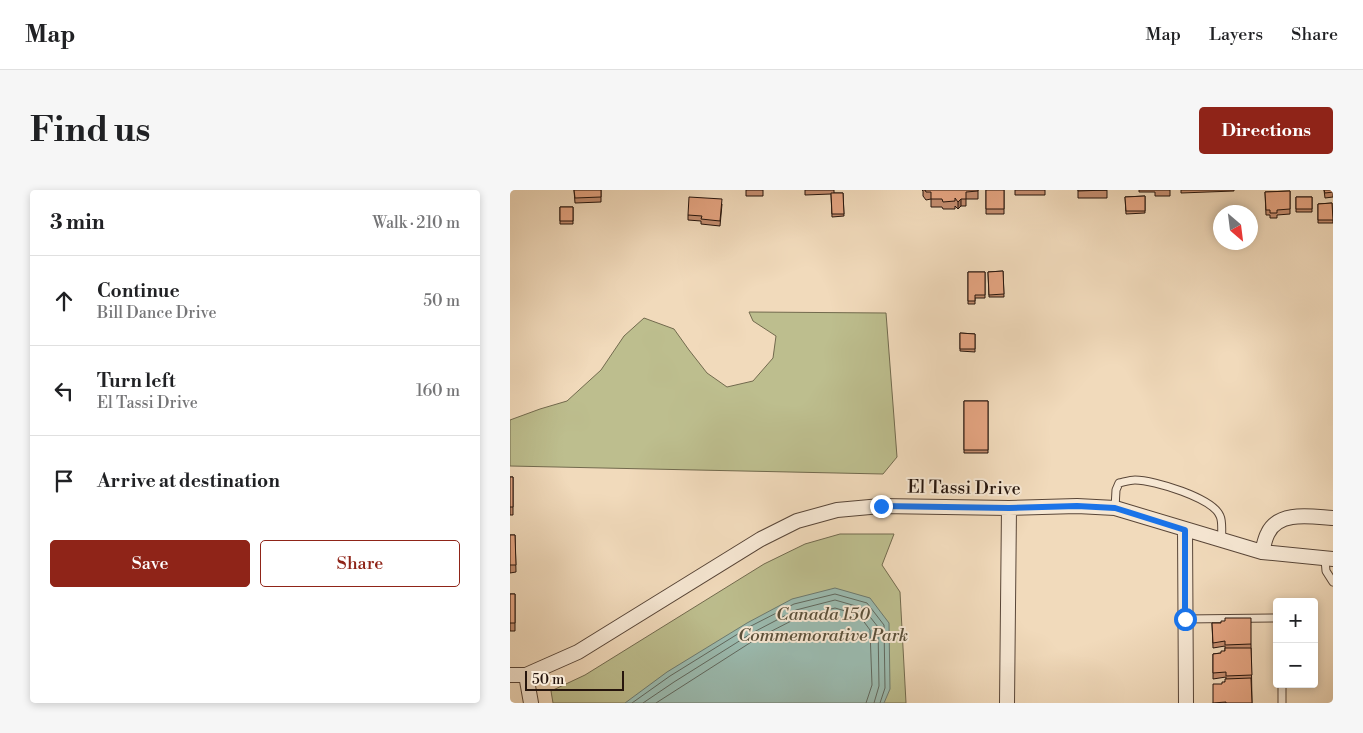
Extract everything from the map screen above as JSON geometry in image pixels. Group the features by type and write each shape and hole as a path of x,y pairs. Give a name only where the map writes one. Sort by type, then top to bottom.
{"street":[{"name":"El Tassi Drive","path":"510,676 526,675 578,652 761,539 797,521 837,510 881,506 1009,508 1077,506 1115,508 1262,552 1329,559"},
{"path":"1007,703 1009,508"},
{"path":"1262,552 1268,532 1281,520 1294,517 1333,518"},
{"path":"1185,530 1186,703"},
{"path":"526,675 531,703"}],"lane":[{"path":"1115,508 1116,490 1119,484 1135,480 1190,494 1211,505 1220,516 1222,540"},
{"path":"1329,559 1326,571 1333,582"},
{"path":"1185,619 1273,618"},
{"path":"1282,688 1282,703"}],"green space":[{"path":"749,312 886,313 897,457 883,474 510,466 510,420 567,401 601,370 624,336 644,318 674,329 707,373 727,387 753,381 773,358 776,336 753,321"},
{"name":"Canada 150 Commemorative Park","path":"840,534 894,534 882,565 900,592 906,703 553,703 551,691 585,675 764,564 805,544"}],"water":[{"path":"835,588 870,598 889,623 890,689 884,703 625,703 667,672 747,623 792,599"}],"building":[{"path":"574,190 601,190 601,197 575,198"},
{"path":"925,190 978,191 966,192 966,199 961,199 958,202 955,198 955,201 943,202 942,199 931,199 931,192 926,192"},
{"path":"986,190 1004,190 1004,209 986,209"},
{"path":"1324,190 1333,190 1333,192 1325,193"},
{"path":"1290,191 1290,209 1277,210 1277,213 1270,213 1270,210 1266,210 1265,192"},
{"path":"831,193 843,193 844,214 832,214"},
{"path":"1145,196 1145,211 1126,211 1125,197"},
{"path":"689,197 722,199 720,221 701,219 702,216 688,215"},
{"path":"1296,197 1312,197 1312,209 1296,209"},
{"path":"1332,203 1333,220 1318,220 1318,204"},
{"path":"560,207 573,207 573,221 560,221"},
{"path":"1003,271 1004,294 989,295 988,272"},
{"path":"968,272 985,272 985,295 975,295 975,301 968,301"},
{"path":"960,333 975,334 975,349 960,349"},
{"path":"964,401 988,401 988,450 964,450"},
{"path":"510,477 513,477 513,507 510,507"},
{"path":"510,535 515,535 516,565 510,565"},
{"path":"510,594 515,594 515,623 510,623"},
{"path":"1225,618 1251,618 1251,644 1225,645 1225,641 1213,643 1212,623 1221,623 1221,621 1225,621"},
{"path":"1225,648 1251,648 1252,675 1226,676 1226,672 1213,673 1213,654 1225,651"},
{"path":"1251,678 1252,703 1213,703 1213,684 1222,684 1222,682 1225,682 1225,679"}],"route":[{"path":"881,506 1009,508 1077,506 1115,508 1185,530 1185,619"}]}
